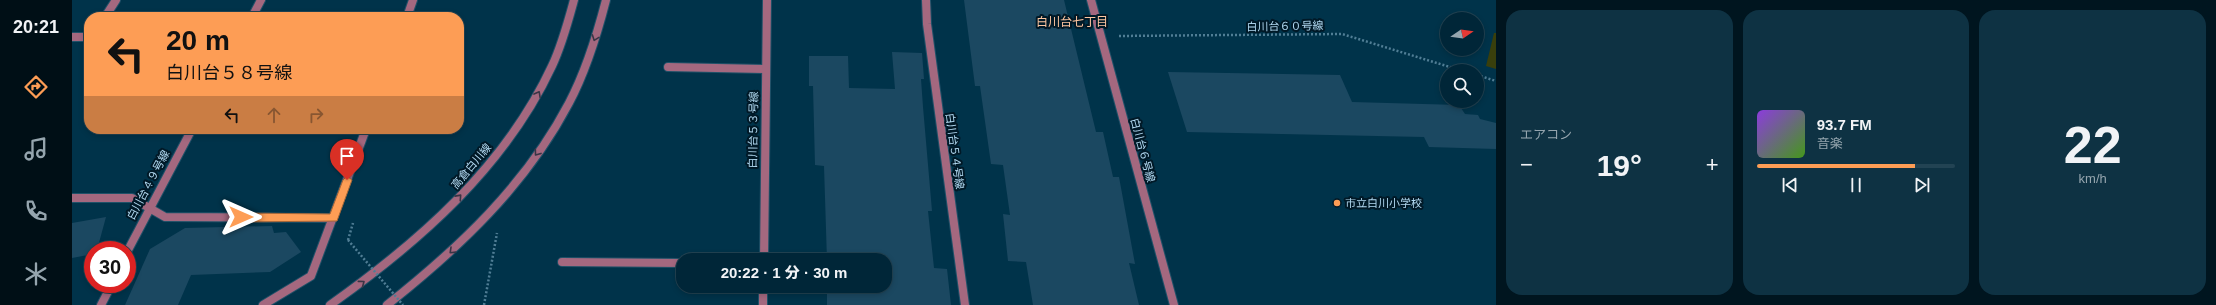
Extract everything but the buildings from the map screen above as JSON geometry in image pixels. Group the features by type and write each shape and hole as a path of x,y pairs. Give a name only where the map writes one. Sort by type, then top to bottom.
{"street":[{"path":"108,12 116,0"},
{"path":"255,12 261,0"},
{"path":"409,12 414,0"},
{"name":"高倉白川線","path":"330,305 363,283 449,208 509,139 548,74 567,26 574,0"},
{"path":"387,305 443,259 472,231 504,196 542,146 581,79 599,29 606,0"},
{"name":"白川台５３号線","path":"764,253 767,0"},
{"name":"白川台５４号線","path":"926,0 927,24 965,305"},
{"name":"白川台６号線","path":"1091,0 1174,305"},
{"path":"72,37 84,37"},
{"path":"668,67 766,69"},
{"name":"白川台４９号線","path":"132,241 189,134"},
{"path":"263,305 311,276 364,134"},
{"path":"72,198 132,198 165,217 333,218"},
{"path":"562,262 676,263"},
{"path":"102,305 108,293"},
{"path":"763,293 763,305"}],"path":[{"name":"白川台６０号線","path":"1101,36 1342,34 1441,64"},
{"path":"1484,77 1496,81"},
{"path":"484,305 504,196"},
{"path":"348,240 403,305"}],"green space":[{"path":"1494,33 1496,33 1496,69 1486,66"}],"place":[{"name":"市立白川小学校","path":"1337,203"}],"district":[{"name":"白川台七丁目","path":"1072,22"}],"route":[{"path":"241,217 333,218 347,180"}]}
